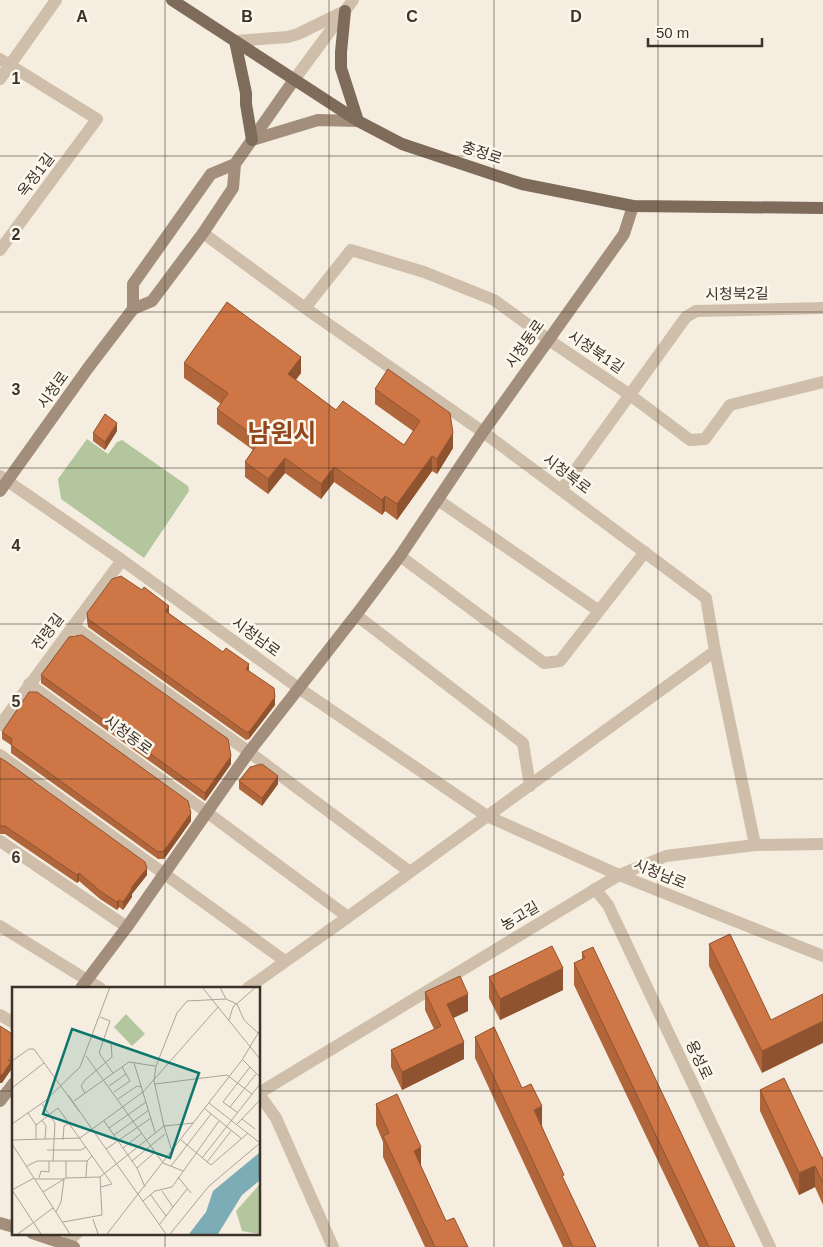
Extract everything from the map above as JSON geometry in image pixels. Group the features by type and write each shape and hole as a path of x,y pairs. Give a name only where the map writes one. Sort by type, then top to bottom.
{"main road":[{"name":"충정로","path":"172,0 358,121 402,144 522,184 633,206 823,208"},
{"path":"346,11 341,68 358,121"},
{"path":"235,41 246,93 252,140"}],"street":[{"path":"0,79 4,62 56,0"},
{"path":"133,309 133,284 211,174 235,164 353,0"},
{"path":"235,41 288,37 346,11"},
{"name":"옥정1길","path":"0,250 97,119 4,62"},
{"path":"252,140 318,120 358,121"},
{"name":"시청로","path":"2,483 133,309 152,301 203,233 234,188 235,164"},
{"name":"시청동로","path":"83,984 164,875 249,752 300,689 400,556 483,432 624,234 633,206"},
{"name":"시청북로","path":"203,233 305,308 483,432 706,598 755,845"},
{"name":"시청북1길","path":"305,308 351,250 424,272 494,300 630,395 690,440 705,438 730,404 823,382"},
{"name":"시청북2길","path":"561,490 686,317 696,311 823,308"},
{"name":"시청남로","path":"2,483 122,560 300,689 487,816 619,874 823,956"},
{"path":"438,500 599,611"},
{"path":"400,556 544,663 560,661 645,552"},
{"name":"전령길","path":"0,725 122,560"},
{"path":"356,615 523,743 530,786"},
{"path":"73,626 249,752 410,872"},
{"path":"249,987 715,651"},
{"name":"시청동로","path":"29,684 348,917"},
{"path":"0,756 284,961"},
{"path":"0,841 126,927"},
{"name":"농고길","path":"260,1092 619,874 666,856 755,845 823,844"},
{"name":"용성로","path":"595,889 608,905 770,1247"},
{"path":"0,926 83,984 96,987"},
{"path":"0,1015 12,1022"},
{"path":"1,1098 12,1084"},
{"name":"농고길","path":"260,1094 276,1118 334,1247"},
{"path":"0,1223 12,1227"},
{"path":"35,1234 69,1245 76,1234"}],"green space":[{"path":"87,439 108,454 117,442 122,440 188,486 189,491 144,558 61,499 58,479"}],"building":[{"path":"227,302 301,357 288,374 336,410 343,401 404,445 420,421 375,389 388,369 450,413 453,433 437,459 432,456 397,504 385,496 382,500 334,467 321,484 285,458 268,479 245,462 260,440 217,409 228,393 184,363"},
{"path":"105,414 117,423 105,442 93,433"},
{"path":"121,576 142,590 144,587 169,606 165,611 223,652 226,648 249,664 246,669 274,688 275,697 249,732 246,732 88,619 87,613 112,579"},
{"path":"82,635 228,739 231,756 205,793 41,675 69,637"},
{"path":"29,692 37,692 188,801 191,813 164,851 158,852 11,745 12,739 2,732"},
{"path":"0,758 145,862 147,868 131,888 123,902 119,900 117,902 100,891 79,873 77,875 5,826 0,826"},
{"path":"262,764 278,776 262,798 239,781 250,767"},
{"path":"730,934 771,1020 823,994 823,1021 762,1051 709,944"},
{"path":"552,946 563,968 500,999 489,977"},
{"path":"593,947 735,1247 709,1247 574,963 585,958 582,952"},
{"path":"460,976 468,994 447,1004 464,1042 402,1072 391,1050 441,1026 425,992"},
{"path":"0,1026 12,1034 12,1055 8,1060 11,1062 2,1075 0,1075"},
{"path":"494,1027 522,1088 531,1084 542,1106 534,1110 564,1175 562,1176 596,1247 573,1247 475,1037"},
{"path":"784,1078 823,1157 823,1183 815,1166 799,1173 760,1090"},
{"path":"397,1094 421,1147 414,1151 446,1221 454,1218 468,1247 435,1247 383,1136 389,1133 376,1104"}],"district":[{"name":"남원시","path":"282,433"}]}
